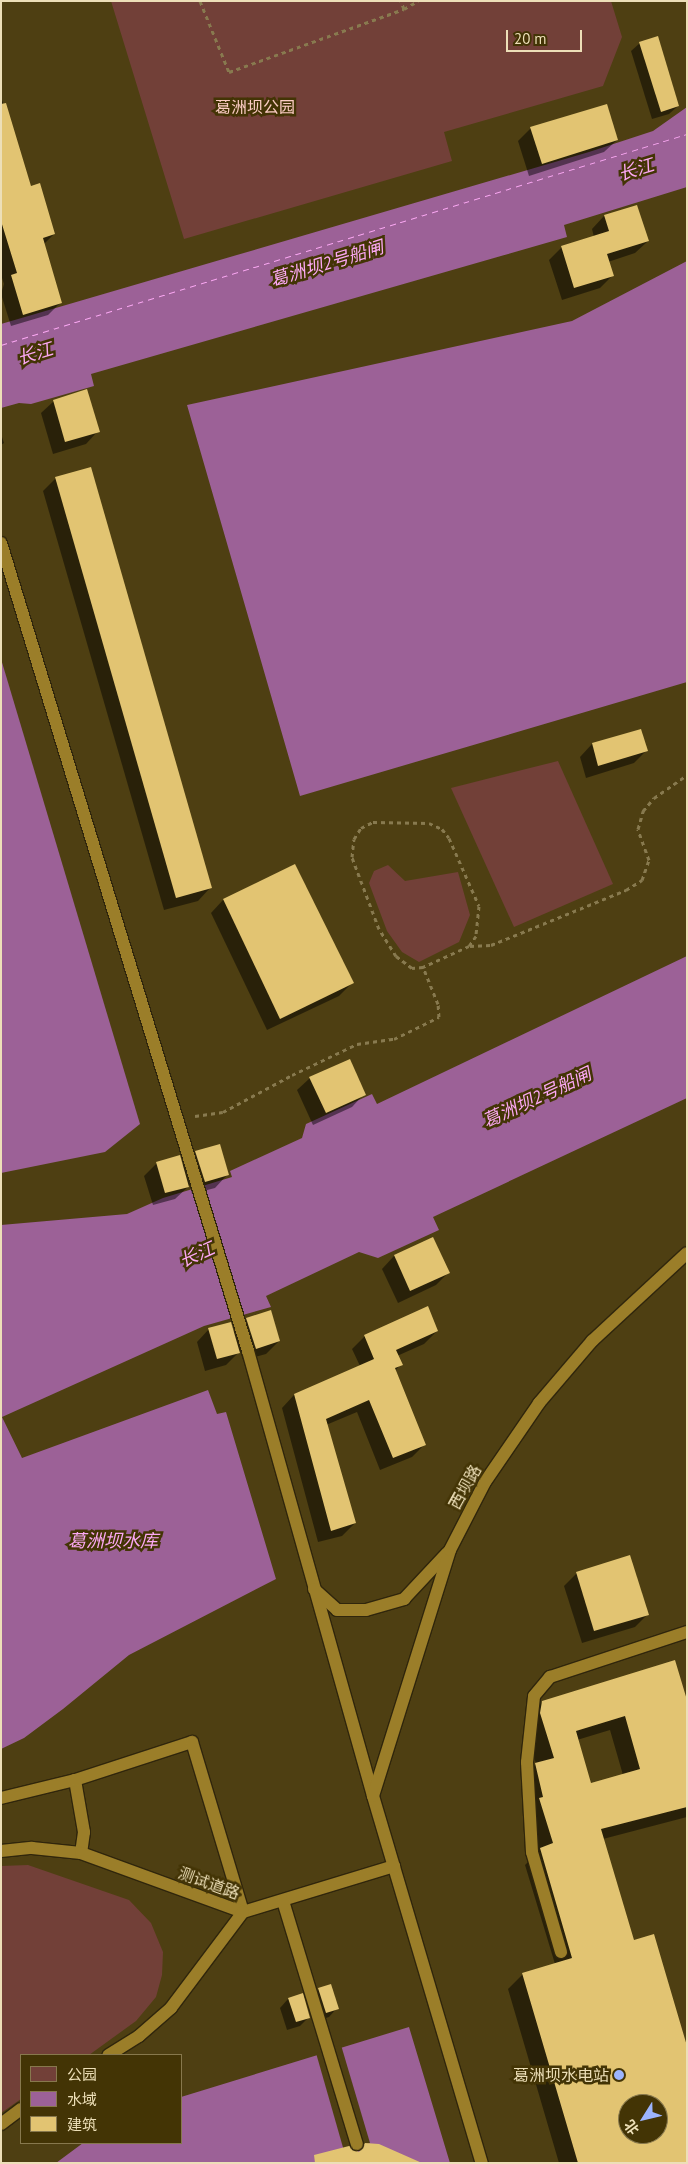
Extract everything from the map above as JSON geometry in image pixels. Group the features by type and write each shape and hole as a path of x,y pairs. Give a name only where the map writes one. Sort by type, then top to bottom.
{"lane":[{"path":"1,543 238,1317 373,1796 482,2163"},
{"name":"西坝路","path":"373,1796 450,1550 485,1482 539,1403 592,1341 687,1253"},
{"path":"314,1588 337,1610 366,1610 404,1599 450,1550"},
{"path":"560,1952 532,1852 527,1762 534,1696 550,1677 687,1632"},
{"path":"1,1798 75,1780 192,1742 243,1912 394,1866"},
{"path":"75,1780 84,1832 81,1854"},
{"name":"测试道路","path":"1,1852 32,1848 81,1854 243,1912 171,2008 139,2036 110,2054"},
{"path":"282,1901 357,2144"},
{"path":"1,2124 20,2110"}],"path":[{"path":"200,1 228,72 404,9 418,1"},
{"path":"401,1 404,9"},
{"path":"469,946 476,936 479,906 457,849 442,829 429,823 373,822 361,828 354,839 352,857 379,929 396,956 412,968 423,967 469,946 491,945 626,890 642,880 650,860 638,829 643,811 654,798 687,775"},
{"path":"178,1119 223,1112 292,1074 357,1044 394,1039 439,1017 438,1004 423,967"}],"green space":[{"name":"葛洲坝公园","path":"111,1 611,1 622,37 603,86 444,132 452,161 184,239"},
{"path":"558,761 613,884 514,927 451,788"},
{"path":"388,865 405,881 458,872 470,915 459,942 419,962 402,952 387,931 369,883 374,871"},
{"path":"28,1865 129,1900 151,1923 163,1952 162,1975 156,1997 136,2021 90,2054 20,2054 20,2100 1,2113 1,1866"}],"water":[{"path":"687,107 687,187 564,225 567,237 91,374 94,386 31,404 19,403 1,408 1,324 589,152 653,131"},
{"path":"687,261 687,682 300,796 187,405 572,321"},
{"path":"1,659 140,1124 105,1152 1,1173"},
{"name":"葛洲坝水库","path":"687,956 687,1098 433,1217 439,1230 378,1258 359,1252 266,1296 271,1307 204,1326 2,1417 22,1458 208,1390 217,1414 226,1412 276,1579 129,1655 24,1738 1,1749 1,1225 127,1214 163,1198 232,1177 230,1171 302,1138 306,1124 372,1094 377,1104"},
{"path":"409,2027 450,2163 56,2163 82,2144 182,2144 182,2097"}],"pier":[{"path":"341,2045 370,2143 344,2151 316,2053"}],"building":[{"path":"658,36 679,106 661,112 639,42"},
{"path":"6,103 31,186 40,183 55,234 43,238 62,303 23,315 11,275 17,273 1,221 1,104"},
{"path":"607,104 618,140 542,164 530,127"},
{"path":"637,205 649,241 607,254 614,276 574,288 561,246 609,231 604,215"},
{"path":"87,389 100,432 65,442 53,400"},
{"path":"91,467 212,888 176,898 55,477"},
{"path":"641,729 648,751 598,766 592,743"},
{"path":"295,864 354,983 280,1019 223,899"},
{"path":"350,1059 366,1095 326,1113 309,1077"},
{"path":"220,1144 229,1175 205,1182 195,1151"},
{"path":"180,1155 189,1187 165,1193 156,1162"},
{"path":"433,1237 450,1273 410,1291 394,1255"},
{"path":"428,1306 438,1331 396,1350 403,1365 395,1368 426,1445 393,1458 369,1400 326,1419 356,1523 331,1531 294,1394 374,1359 364,1335"},
{"path":"271,1310 280,1341 256,1349 246,1318"},
{"path":"231,1322 240,1353 217,1359 208,1328"},
{"path":"630,1555 649,1615 594,1631 576,1572"},
{"path":"675,1660 687,1700 687,1807 601,1829 634,1940 654,1934 687,2046 687,2163 578,2163 522,1973 572,1958 540,1848 553,1843 539,1798 543,1797 535,1763 554,1758 540,1713 542,1701","holes":["625,1716 640,1769 591,1783 576,1731"]},
{"path":"331,1984 339,2009 326,2013 318,1988"},
{"path":"303,1993 310,2018 296,2022 288,1998"},
{"path":"365,2143 379,2144 422,2163 315,2163 314,2155 349,2146 359,2152"}],"ferry route":[{"path":"1,345 687,134"}],"place":[{"name":"葛洲坝水电站","path":"619,2075"}],"water label":[{"name":"长江","path":"636,170"},
{"name":"葛洲坝2号船闸","path":"327,264"},
{"name":"长江","path":"35,354"},
{"name":"葛洲坝2号船闸","path":"537,1098"},
{"name":"长江","path":"197,1255"}]}
